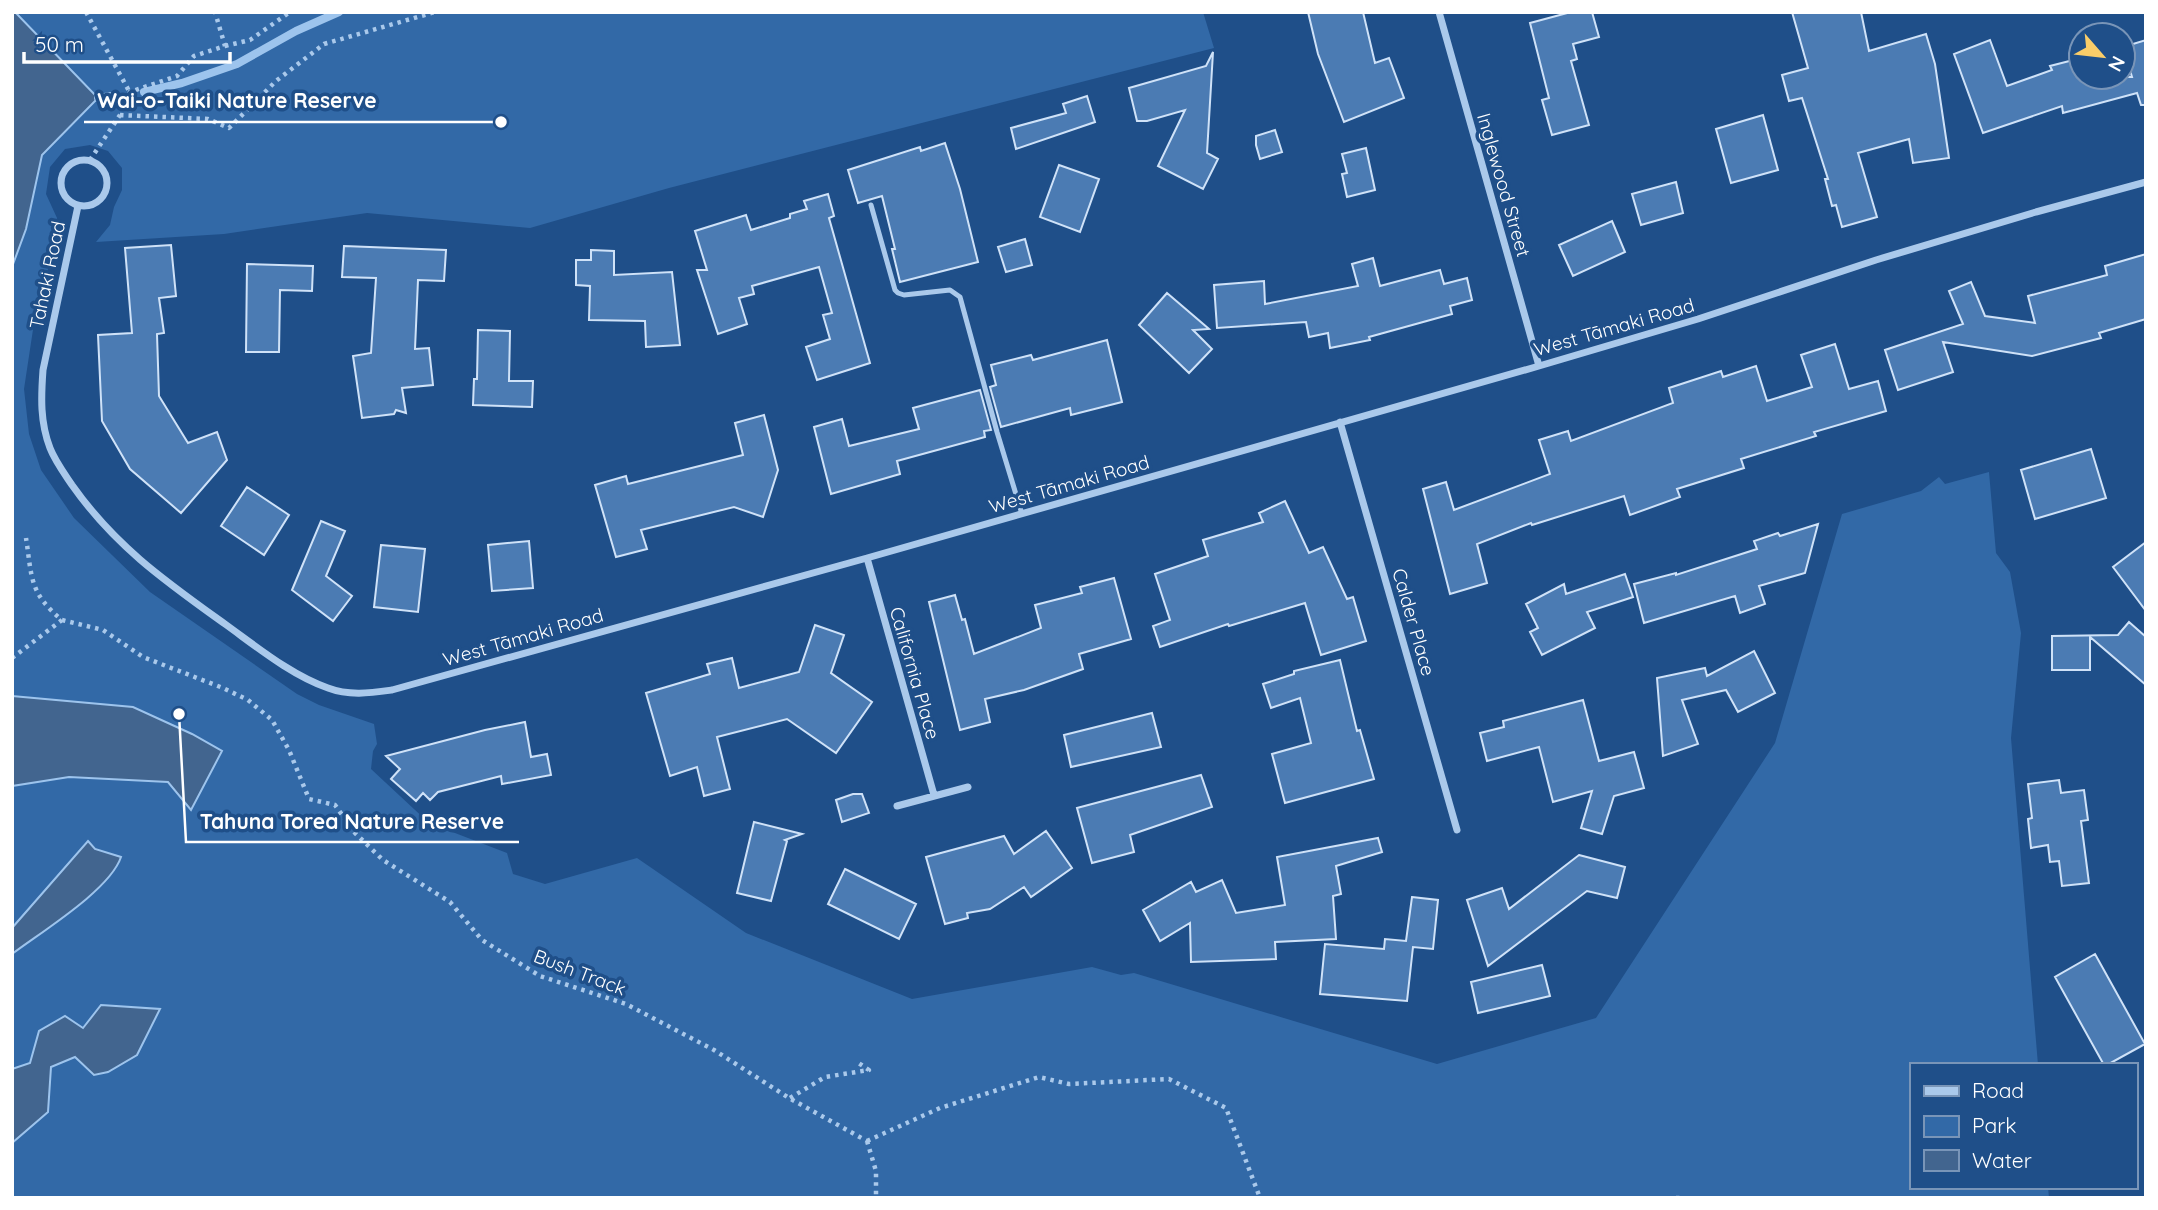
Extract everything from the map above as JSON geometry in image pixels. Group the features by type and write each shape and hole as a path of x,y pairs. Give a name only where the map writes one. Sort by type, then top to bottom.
{"street":[{"name":"Inglewood Street","path":"1438,12 1539,366"},
{"name":"Tahaki Road","path":"90,160 97,163 106,175 106,189 99,201 85,206 78,205 65,198 60,184 61,177 69,165 76,161 90,160"},
{"name":"West Tāmaki Road","path":"63,471 98,519 149,569 256,647 306,678 330,689 351,694 392,690 1539,366 1698,319 1902,252 2146,182"},
{"name":"Tahaki Road","path":"63,471 50,450 42,423 41,397 43,370 78,205"},
{"name":"Calder Place","path":"1340,422 1457,830"},
{"name":"California Place","path":"867,558 934,795"},
{"path":"897,806 968,787"}],"lane":[{"path":"871,205 895,290 904,295 950,290 960,297 1022,514"}],"path":[{"path":"86,12 130,92"},
{"path":"215,12 225,46"},
{"path":"90,160 120,115 130,92 177,76 194,56 250,40 290,12"},
{"path":"120,115 208,119 229,128 276,81 324,44 435,12"},
{"path":"12,658 62,620 46,607 34,588 26,538"},
{"name":"Bush Track","path":"62,620 103,630 143,657 248,700 272,720 289,750 309,799 335,805 355,833 383,860 450,902 482,940 540,976 626,1004 715,1049 789,1098 867,1141"},
{"path":"789,1098 825,1077 869,1069 858,1062"},
{"path":"876,1198 876,1171 867,1141 940,1108 1040,1077 1069,1084 1169,1079 1226,1108 1260,1198"},
{"path":"1676,1198 1685,1198"}],"green space":[{"path":"12,12 1203,12 1214,48 669,188 530,228 367,213 224,234 96,242 110,225 122,190 122,168 108,151 90,145 65,149 50,167 46,194 57,218 56,238 34,323 24,389 29,434 41,470 74,518 150,592 297,694 319,705 374,724 377,744 373,751 371,769 429,823 507,853 513,874 545,884 637,858 746,933 912,999 1092,967 1121,975 1134,973 1437,1064 1596,1018 1775,743 1842,514 1921,491 1939,477 1945,484 1989,472 1996,553 2010,572 2021,633 2011,738 2038,1063 1910,1063 1910,1189 2048,1189 2049,1198 12,1198"}],"water":[{"path":"12,12 15,12 98,98 42,155 26,229 12,267"},
{"path":"12,696 133,707 222,751 191,810 168,782 69,777 12,786"},
{"path":"88,841 95,849 121,857 114,870 89,896 12,954 12,928"},
{"path":"101,1005 160,1009 137,1055 108,1072 94,1075 75,1057 51,1067 48,1112 12,1143 12,1069 30,1063 39,1031 65,1016 83,1028"}],"building":[{"path":"1308,12 1363,12 1375,63 1389,58 1404,98 1344,122 1318,54"},
{"path":"1571,12 1592,12 1599,37 1573,44 1577,59 1571,61 1589,125 1552,135 1542,100 1549,98 1530,23"},
{"path":"1792,12 1861,12 1869,51 1926,34 1935,64 1949,158 1913,163 1909,139 1858,153 1877,217 1842,227 1836,205 1832,206 1825,179 1828,179 1802,98 1789,101 1782,75 1808,68"},
{"path":"1990,40 2007,86 2052,70 2050,66 2067,62 2067,91 2137,91 2137,43 2146,40 2146,105 2141,105 2137,93 2063,113 2062,106 1983,133 1954,54"},
{"path":"1213,52 1207,153 1218,159 1203,189 1158,166 1185,110 1147,121 1137,121 1129,88 1206,66"},
{"path":"1087,96 1095,122 1016,149 1011,128 1066,113 1063,104"},
{"path":"1763,115 1778,170 1731,183 1716,129"},
{"path":"1275,130 1282,152 1260,159 1256,136"},
{"path":"945,143 960,189 978,262 900,282 882,196 858,203 848,170 920,147 921,151"},
{"path":"1366,148 1375,190 1347,197 1342,174 1347,173 1342,154"},
{"path":"1059,165 1099,179 1080,232 1040,217"},
{"path":"1676,182 1683,213 1641,225 1632,194"},
{"path":"828,194 834,216 829,218 870,363 817,380 806,347 830,339 823,315 832,313 819,267 752,286 754,294 739,298 747,324 718,334 697,270 707,270 695,231 746,215 751,230 790,218 790,214 807,209 804,201"},
{"path":"1612,221 1625,252 1573,276 1559,245"},
{"path":"1025,239 1032,265 1006,272 998,247"},
{"path":"171,245 176,296 159,298 164,333 157,334 159,396 188,443 217,432 227,460 181,513 130,469 102,421 98,335 132,333 125,248"},
{"path":"344,246 446,250 444,281 418,280 415,349 429,348 433,385 402,388 406,413 396,410 394,414 362,418 353,356 371,353 376,278 342,277"},
{"path":"591,250 614,251 614,275 672,272 680,345 646,347 645,321 589,320 590,286 576,285 576,260 591,260"},
{"path":"2146,254 2146,319 2099,333 2101,338 2032,356 1943,342 1953,372 1898,390 1885,350 1963,324 1949,291 1971,282 1985,316 2035,323 2028,296 2107,275 2105,266"},
{"path":"1373,258 1380,286 1440,270 1444,284 1467,278 1472,300 1450,306 1452,314 1369,337 1370,340 1330,348 1328,333 1309,337 1306,322 1217,328 1214,285 1264,281 1265,304 1358,286 1352,264"},
{"path":"247,264 313,266 312,291 280,290 279,352 246,352"},
{"path":"1167,293 1209,329 1193,330 1212,349 1189,373 1139,325"},
{"path":"478,330 510,331 509,381 533,381 532,407 473,405 474,379 477,379"},
{"path":"1107,340 1122,402 1071,415 1070,408 1001,427 990,387 996,385 991,365 1031,355 1033,360"},
{"path":"1835,344 1849,389 1878,381 1886,411 1814,432 1816,436 1741,459 1744,468 1677,489 1680,497 1630,515 1624,496 1532,525 1531,523 1477,544 1487,583 1450,594 1423,489 1446,482 1454,510 1550,474 1539,440 1568,431 1571,441 1673,403 1669,388 1721,371 1723,377 1756,366 1767,401 1812,387 1801,355"},
{"path":"980,390 991,430 984,431 985,437 897,461 900,474 831,494 814,427 842,419 849,446 919,429 913,408"},
{"path":"764,415 778,470 763,517 734,507 641,530 647,549 616,557 595,485 626,476 628,484 743,455 735,423"},
{"path":"2091,449 2106,498 2035,519 2021,470"},
{"path":"247,487 289,515 264,555 221,526"},
{"path":"1285,501 1309,553 1323,547 1347,599 1353,597 1366,641 1321,655 1305,603 1229,626 1228,624 1160,647 1153,626 1170,620 1155,574 1208,556 1203,540 1263,522 1259,513"},
{"path":"321,521 345,531 326,576 352,596 333,621 292,590"},
{"path":"1818,524 1805,573 1759,586 1765,604 1740,613 1735,596 1644,623 1634,584 1676,575 1757,549 1754,541"},
{"path":"529,541 533,588 492,591 488,545"},
{"path":"2146,542 2146,611 2113,567"},
{"path":"381,545 425,549 418,612 374,607"},
{"path":"1625,574 1633,597 1587,612 1595,628 1542,655 1530,632 1538,628 1526,604 1564,584 1566,594"},
{"path":"1114,578 1131,639 1079,654 1083,669 1024,690 985,699 990,722 960,730 929,602 955,595 962,620 965,619 974,654 1041,628 1035,605 1082,593 1080,587"},
{"path":"2129,622 2146,637 2146,685 2090,637 2090,670 2052,670 2052,636 2118,635"},
{"path":"815,625 844,635 831,673 872,702 836,753 787,719 717,737 730,789 704,796 697,767 670,776 646,693 710,674 707,664 732,658 739,688 799,672"},
{"path":"1754,651 1775,693 1738,712 1726,690 1682,700 1698,744 1663,756 1657,678 1705,668 1707,676"},
{"path":"1340,660 1357,731 1360,730 1374,779 1285,803 1272,754 1311,743 1300,698 1271,708 1263,684 1294,674 1294,671"},
{"path":"1583,700 1599,761 1634,752 1644,788 1614,796 1602,834 1581,828 1592,791 1553,802 1539,747 1487,761 1480,733 1504,727 1503,721"},
{"path":"1152,713 1161,747 1071,767 1064,735"},
{"path":"525,722 531,757 547,754 551,775 502,784 501,776 438,792 430,800 423,793 416,801 391,779 400,769 386,756"},
{"path":"1201,775 1212,807 1130,835 1134,852 1092,863 1077,808"},
{"path":"2059,780 2061,793 2084,790 2088,820 2081,821 2089,883 2062,886 2059,861 2050,862 2048,845 2031,848 2028,819 2032,818 2028,784"},
{"path":"862,794 869,813 842,822 836,800"},
{"path":"754,822 802,834 785,840 787,841 771,901 737,893"},
{"path":"1046,831 1072,868 1031,897 1024,887 990,909 967,913 968,918 945,924 926,857 1004,836 1014,854"},
{"path":"1378,838 1382,852 1336,866 1341,894 1333,896 1336,939 1275,942 1276,959 1191,962 1190,923 1160,941 1143,910 1191,882 1196,892 1222,880 1236,913 1285,905 1277,857"},
{"path":"1579,855 1625,867 1617,898 1587,891 1488,966 1467,900 1502,888 1509,909"},
{"path":"845,869 916,904 899,939 828,904"},
{"path":"1412,897 1438,900 1433,949 1413,947 1407,1001 1320,994 1325,944 1384,949 1385,939 1406,941"},
{"path":"2095,954 2145,1044 2111,1063 2103,1063 2055,977"},
{"path":"1542,965 1550,996 1478,1013 1471,982"}],"waterway":[{"path":"144,92 182,83 237,64 296,31 339,12"},
{"path":"98,98 111,96"}],"place":[{"name":"Wai-o-Taiki Nature Reserve","path":"501,122"},
{"name":"Tahuna Torea Nature Reserve","path":"179,714"}]}
